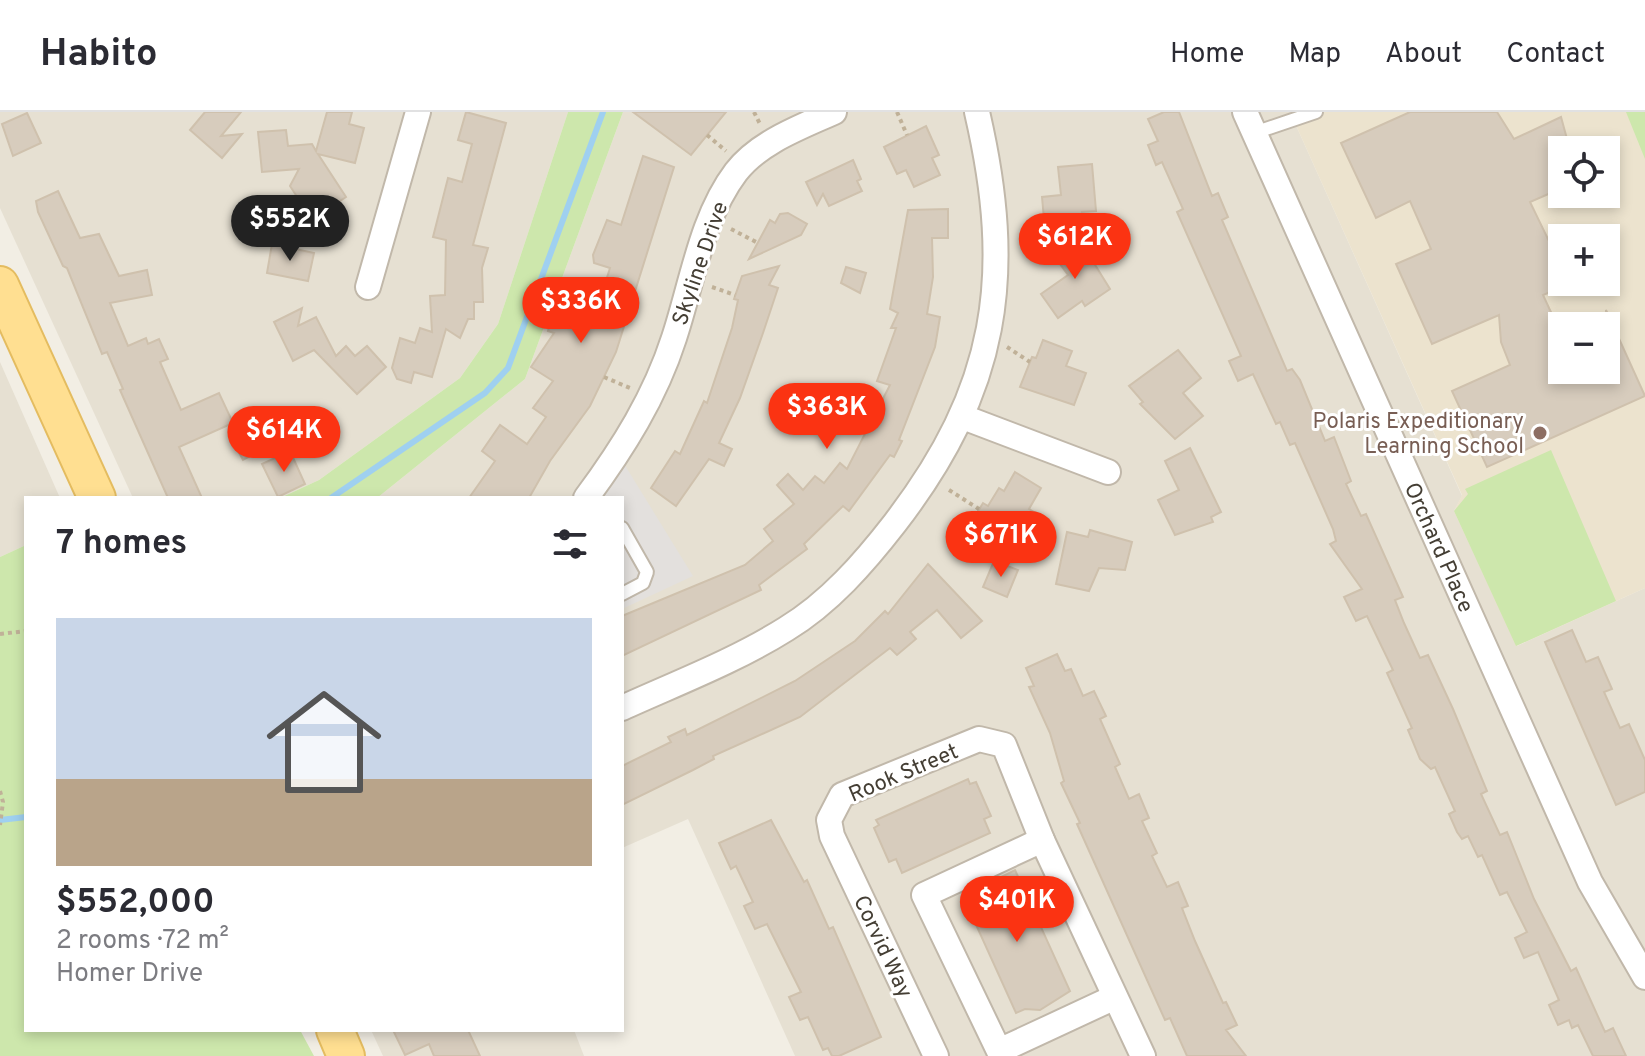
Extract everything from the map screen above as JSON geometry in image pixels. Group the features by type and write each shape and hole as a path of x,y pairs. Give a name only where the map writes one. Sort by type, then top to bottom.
{"main road":[{"path":"0,285 96,496"},
{"path":"336,1032 346,1056"}],"street":[{"path":"368,287 418,112"},
{"name":"Skyline Drive","path":"596,493 636,428 655,385 674,340 708,226 724,190 737,170 760,149 834,112"},
{"path":"624,707 788,628 832,593 872,553 915,496 963,417 988,342 995,279 994,203 977,112"},
{"name":"Orchard Place","path":"1258,123 1590,882 1645,977"},
{"path":"963,417 1108,472"},
{"name":"Rook Street","path":"832,836 829,820 842,795 979,739 1004,745 1042,840"},
{"name":"Corvid Way","path":"832,836 936,1056"},
{"path":"1113,998 999,1051 924,895 1042,840 1113,998 1143,1056"}],"lane":[{"path":"1258,123 1286,112"},
{"path":"1258,123 1296,121 1316,112"},
{"path":"624,532 647,572 643,583 624,593"}],"path":[{"path":"754,112 761,126"},
{"path":"897,112 907,135"},
{"path":"707,135 728,153"},
{"path":"729,228 758,243"},
{"path":"709,287 735,295"},
{"path":"1004,346 1019,352 1030,362"},
{"path":"604,377 630,388"},
{"path":"949,490 979,509"},
{"path":"0,634 24,631"},
{"path":"0,791 3,802 0,825"}],"shaded area":[{"path":"0,112 568,112 498,324 460,378 319,480 284,496 132,496 0,208"},
{"path":"623,112 1290,112 1462,496 1454,511 1517,646 1645,588 1645,1056 795,1056 688,819 624,847 624,496 379,496 525,379"},
{"name":"Polaris Expeditionary Learning School","path":"1290,112 1645,112 1645,588 1516,646 1454,511 1462,495"},
{"path":"0,362 59,496 24,496 24,546 0,557"},
{"path":"618,454 693,576 624,608 624,496 587,496"},
{"path":"372,1032 575,1032 584,1056 383,1056"}],"green space":[{"path":"568,112 623,112 525,379 379,496 284,496 319,480 460,378 498,324"},
{"path":"1626,112 1645,112 1645,159"},
{"path":"1551,450 1616,601 1516,646 1454,511 1468,494 1465,489"},
{"path":"24,546 24,1032 301,1032 314,1056 0,1056 0,557"}],"building":[{"path":"205,112 241,112 221,136 242,134 222,158 190,130"},
{"path":"327,112 352,112 349,124 364,128 355,163 318,154 346,197 334,205 342,218 320,232 290,186 299,169 262,172 258,132 286,130 288,146 312,144 316,151"},
{"path":"466,112 506,123 473,245 488,248 482,268 483,302 474,302 474,319 468,319 460,338 446,329 432,377 414,372 411,383 397,379 392,368 400,338 415,343 420,328 432,332 430,296 445,295 446,240 433,237 448,178 462,182 472,144 458,140"},
{"path":"633,112 726,112 691,155"},
{"path":"1164,112 1179,112 1212,196 1218,193 1228,217 1222,220 1287,371 1292,369 1300,380 1325,441 1334,437 1351,481 1346,484 1361,516 1366,514 1403,597 1395,600 1420,658 1428,655 1453,709 1487,791 1481,794 1500,835 1507,832 1534,899 1571,971 1576,968 1605,1032 1613,1028 1626,1056 1593,1056 1578,1025 1572,1028 1569,1020 1558,1025 1549,1005 1559,1000 1538,952 1524,958 1515,938 1527,932 1507,892 1500,895 1482,855 1478,857 1468,836 1462,839 1457,832 1449,814 1455,811 1435,767 1431,769 1420,759 1408,730 1412,728 1387,673 1393,670 1367,616 1356,621 1344,597 1362,589 1330,544 1336,541 1333,529 1295,443 1290,445 1280,422 1276,424 1253,374 1238,381 1229,361 1241,356 1177,212 1183,209 1162,162 1156,165 1148,145 1158,141 1148,119"},
{"path":"1410,112 1497,112 1514,139 1561,117 1566,136 1548,136 1548,194 1530,202 1548,239 1548,293 1543,295 1551,312 1548,312 1548,384 1620,384 1620,341 1645,396 1487,467 1452,391 1510,365 1501,342 1499,315 1432,344 1396,264 1431,249 1410,201 1376,218 1341,143"},
{"path":"27,113 41,143 13,156 2,124"},
{"path":"926,126 939,155 932,158 940,175 914,187 906,170 897,174 884,147"},
{"path":"643,156 674,167 616,352 590,406 550,461 530,496 470,496 495,461 482,451 500,425 527,444 546,417 533,408 553,381 531,367 554,333 548,331 554,310 593,322 610,268 594,263 593,255 607,220 621,225"},
{"path":"853,160 862,191 829,206 823,194 817,205 806,182"},
{"path":"1092,164 1096,211 1082,212 1082,217 1044,219 1042,197 1061,195 1058,167"},
{"path":"58,191 80,238 99,234 119,276 147,270 152,295 110,303 128,346 146,338 148,344 159,339 168,359 160,362 181,410 219,393 233,423 179,447 201,496 167,496 120,390 123,389 107,352 102,354 67,268 63,266 38,212 36,201"},
{"path":"948,209 948,238 932,238 933,277 927,314 940,317 935,347 894,457 890,455 849,511 843,506 804,544 807,549 759,585 761,590 624,655 624,615 745,565 773,541 764,529 794,504 777,485 788,474 803,490 815,476 824,483 840,463 847,469 890,385 877,381 896,328 891,328 898,313 890,309 908,210"},
{"path":"788,213 807,224 801,235 749,259 770,220 775,223 780,214"},
{"path":"1079,239 1110,289 1085,306 1082,301 1058,318 1041,294 1068,275 1054,256"},
{"path":"272,244 314,253 308,281 267,273"},
{"path":"779,266 769,285 778,288 763,333 740,398 719,443 732,449 724,466 709,459 676,506 651,488 675,451 680,454 704,401 707,403 732,328 738,300 734,299 742,276"},
{"path":"846,267 866,273 860,293 841,283"},
{"path":"302,308 298,326 316,317 336,356 346,346 355,356 367,346 386,367 357,394 314,350 293,361 274,322"},
{"path":"1043,340 1072,351 1066,366 1086,373 1074,405 1020,387 1032,357 1036,358"},
{"path":"1178,350 1201,378 1183,393 1203,416 1175,439 1140,404 1143,402 1129,386"},
{"path":"256,427 267,447 243,460 232,440"},
{"path":"1190,448 1221,512 1211,517 1213,522 1175,535 1158,500 1179,490 1165,461"},
{"path":"290,451 305,484 278,496 262,464"},
{"path":"1015,472 1041,488 1029,509 1034,512 1010,551 969,526 983,503 988,506 999,488 1004,491"},
{"path":"1090,530 1132,542 1125,570 1099,568 1089,591 1056,584 1067,532 1088,537"},
{"path":"994,561 1018,570 1007,597 983,587"},
{"path":"928,564 982,621 961,638 937,610 910,632 916,639 897,655 890,648 800,717 713,756 714,759 624,804 624,765 671,742 668,737 685,729 687,735 795,681 855,641 885,611 888,614"},
{"path":"1572,630 1586,662 1598,657 1612,689 1604,692 1620,728 1629,724 1645,760 1645,792 1616,805 1545,642"},
{"path":"1057,654 1065,671 1071,669 1083,696 1094,691 1106,716 1100,719 1120,764 1115,767 1129,799 1139,794 1149,818 1142,821 1157,853 1152,856 1167,887 1178,882 1188,906 1182,908 1195,941 1223,1003 1226,1002 1237,1025 1226,1030 1246,1056 1187,1056 1170,1018 1165,1020 1077,824 1080,823 1061,783 1064,781 1050,733 1029,687 1034,686 1026,668"},
{"path":"968,779 970,784 976,782 991,816 984,819 990,833 902,873 896,859 889,862 874,828 879,825 876,820"},
{"path":"771,820 804,882 807,880 829,929 833,927 881,1037 839,1056 832,1056 828,1048 823,1050 808,1017 800,1020 789,997 801,992 767,924 755,929 744,906 753,902 736,866 731,869 719,843"},
{"path":"1015,870 1070,991 1040,1010 1025,1009 1016,1013 963,896"},
{"path":"394,1032 469,1032 480,1056 434,1056 429,1044 405,1055"}],"waterway":[{"path":"334,496 485,393 508,368 603,112"},
{"path":"0,820 24,817"}],"place":[{"name":"Polaris Expeditionary Learning School","path":"1540,433"}]}
